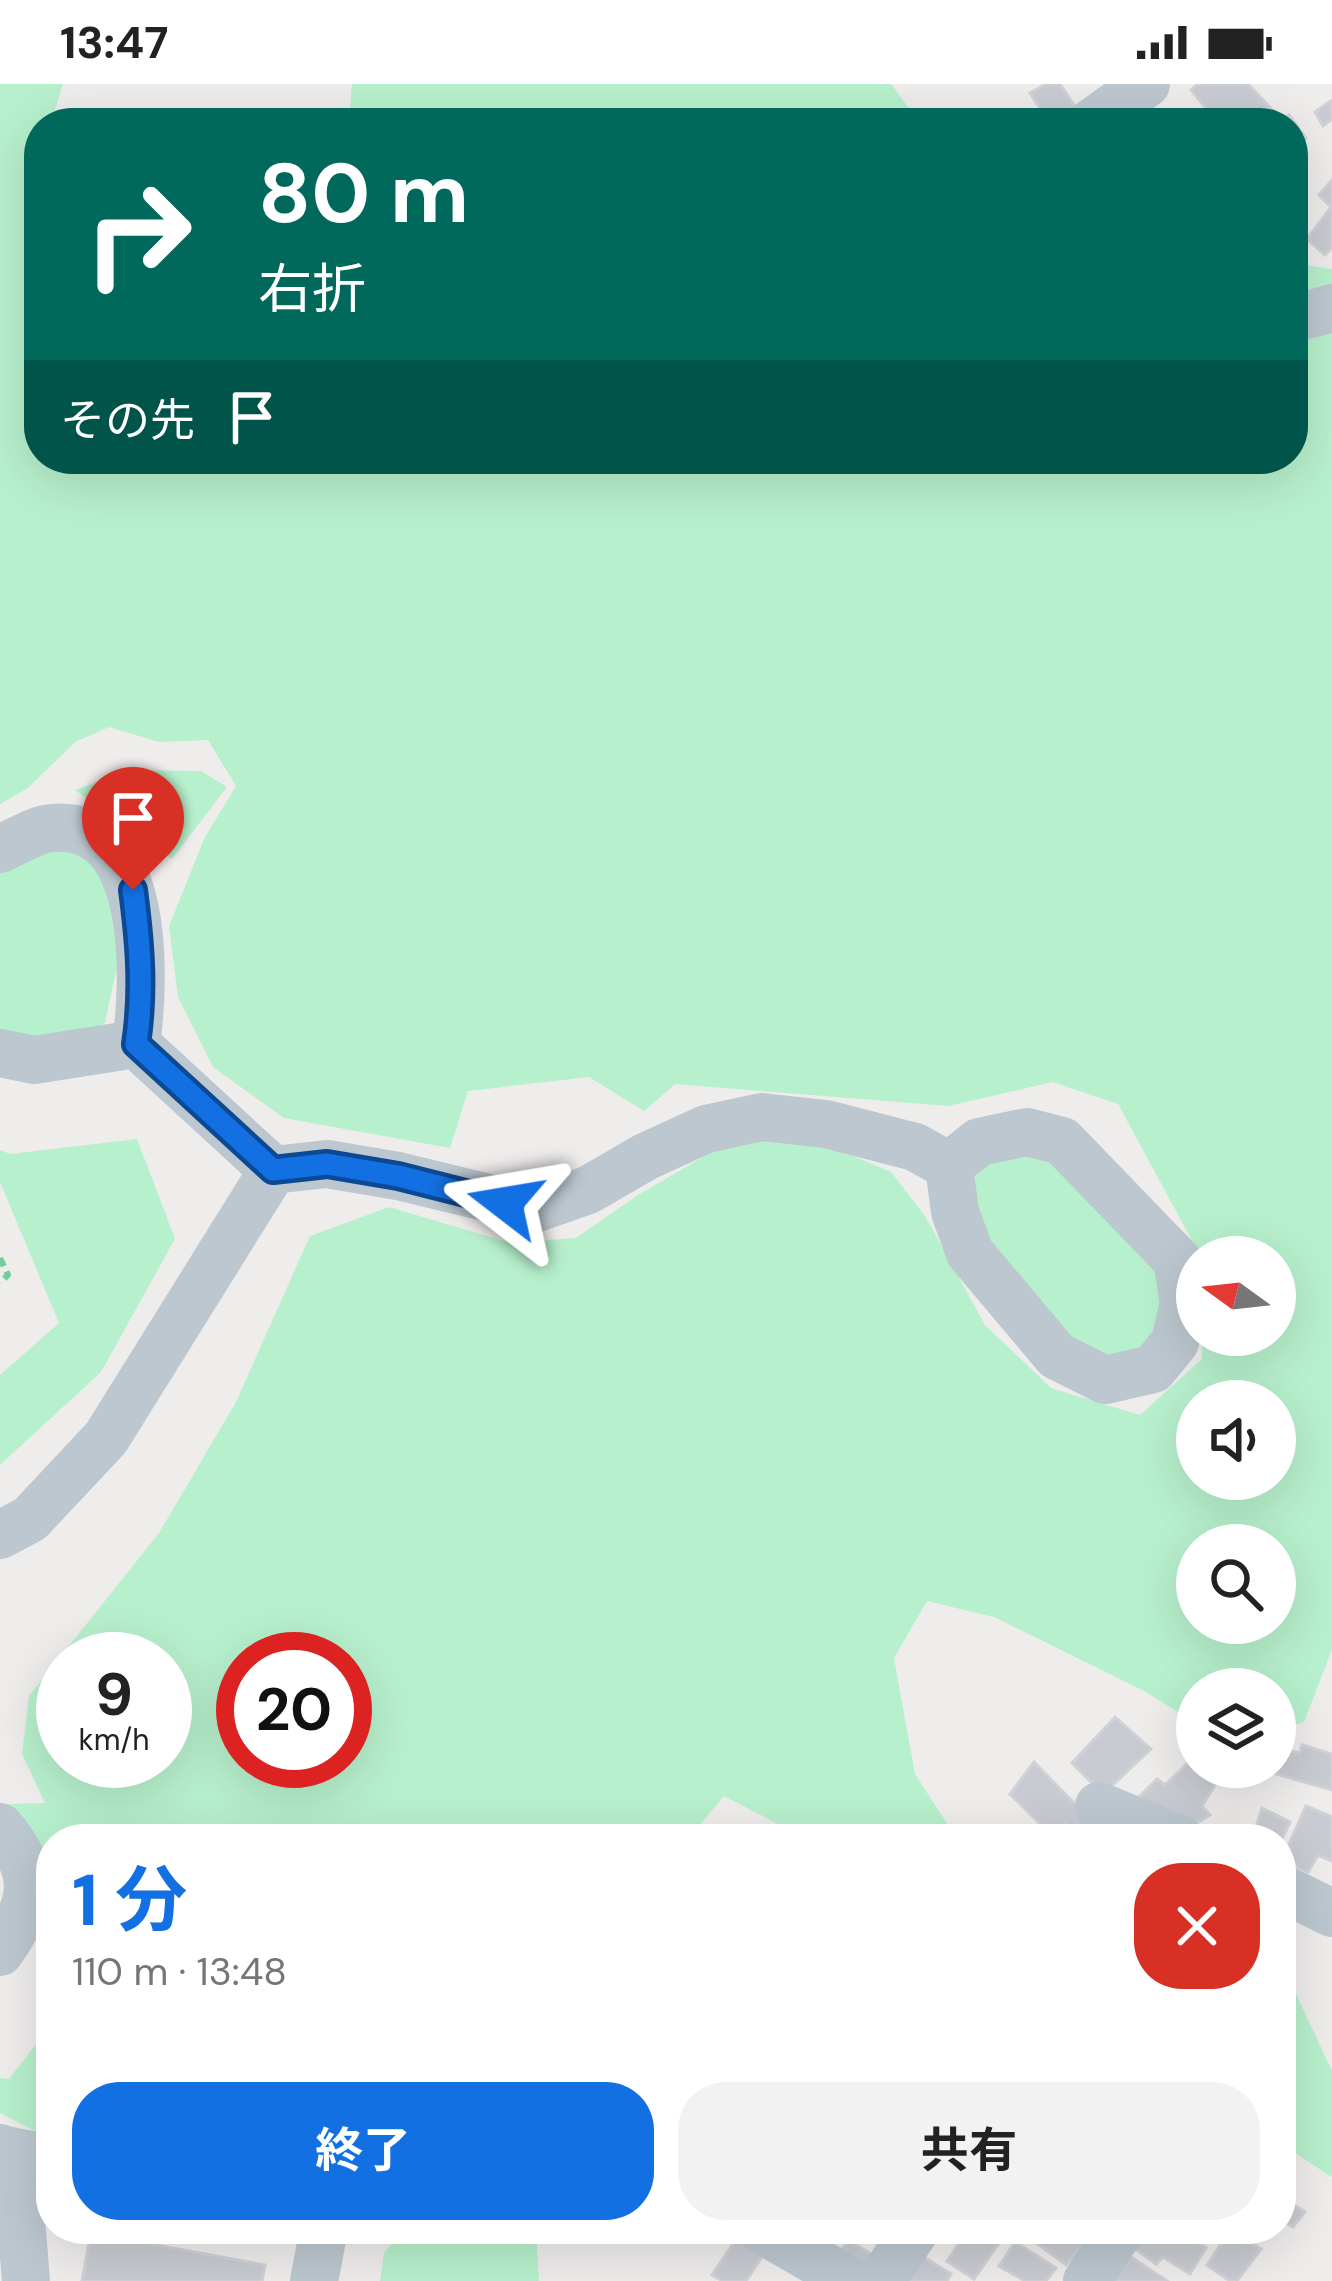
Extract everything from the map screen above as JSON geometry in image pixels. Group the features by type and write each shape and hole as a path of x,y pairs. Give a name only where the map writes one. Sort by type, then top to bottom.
{"street":[{"path":"1112,108 1146,84"},
{"path":"0,849 50,828 82,831 108,847 133,890 142,1004 136,1044"},
{"path":"0,1053 34,1060 136,1044"},
{"path":"136,1044 273,1170 327,1164 534,1209 588,1190 706,1129 762,1117 826,1124 915,1147 949,1166"},
{"path":"1027,1132 1061,1141 1177,1260 1184,1303 1175,1342 1153,1369 1105,1380 1057,1355 970,1253 955,1212 949,1166 980,1142 1027,1132"},
{"path":"0,1534 30,1520 106,1438 273,1170"},
{"path":"1100,1806 1143,1824"},
{"path":"0,1827 19,1849 28,1878 24,1916 0,1952"},
{"path":"1296,1895 1332,1913"},
{"path":"26,2281 20,2206 1,2149 36,2156"},
{"path":"314,2281 321,2244"},
{"path":"787,2244 850,2281"},
{"path":"881,2281 906,2244"},
{"path":"1087,2281 1111,2244"}],"path":[{"path":"0,1258 8,1275 0,1283"}],"green space":[{"path":"0,84 63,84 56,108 24,108 24,474 1308,474 1308,265 1332,269 1332,1649 1304,1722 1296,1724 1296,1668 1176,1668 1176,1711 994,1617 927,1601 894,1658 915,1774 947,1824 776,1824 724,1796 701,1824 36,1824 36,1860 12,1828 9,1804 45,1803 38,1788 192,1788 192,1632 80,1632 159,1533 236,1402 310,1236 389,1207 511,1243 576,1238 734,1139 813,1139 891,1172 925,1216 985,1325 1051,1388 1140,1415 1176,1382 1176,1500 1296,1500 1296,1380 1179,1380 1202,1356 1296,1356 1296,1236 1190,1236 1118,1104 1053,1082 948,1106 675,1084 644,1111 589,1077 468,1091 450,1148 284,1118 213,1067 178,997 169,926 204,839 236,786 208,740 159,742 109,727 75,742 28,788 0,804"},
{"path":"352,84 891,84 909,108 350,108"},
{"path":"129,770 201,771 227,787 172,859 75,790"},
{"path":"43,845 94,853 118,911 117,967 105,1022 89,1038 0,1039 0,866"},
{"path":"137,1139 175,1239 101,1372 0,1465 0,1375 59,1323 0,1182 0,1150 10,1154"},
{"path":"1027,1151 1055,1158 1153,1264 1164,1289 1161,1327 1136,1356 1099,1364 996,1263 971,1196 975,1177 994,1158"},
{"path":"36,1687 36,1784 22,1754 29,1696"},
{"path":"1296,1994 1332,2071 1332,2177 1296,2154"},
{"path":"36,2044 36,2132 0,2113 0,2078 9,2079"},
{"path":"392,2244 537,2244 539,2281 380,2281 384,2253"}],"building":[{"path":"1046,84 1060,84 1076,108 1040,108 1030,93"},
{"path":"1198,84 1248,84 1271,108 1206,108 1191,90"},
{"path":"1332,100 1332,119 1323,126 1315,112"},
{"path":"1332,180 1332,248 1325,255 1308,240 1331,207 1319,195"},
{"path":"1115,1717 1151,1749 1103,1794 1072,1763"},
{"path":"1302,1745 1332,1754 1332,1790 1296,1780 1296,1752 1300,1753"},
{"path":"1034,1762 1077,1806 1097,1814 1086,1824 1040,1824 1010,1794"},
{"path":"1176,1774 1176,1788 1213,1788 1202,1806 1210,1815 1195,1824 1183,1824 1139,1797 1157,1779 1165,1785"},
{"path":"1306,1806 1332,1817 1332,1861 1318,1855 1308,1872 1296,1866 1296,1828"},
{"path":"1262,1808 1290,1822 1289,1824 1257,1824"},
{"path":"89,2244 151,2244 265,2265 262,2281 82,2281"},
{"path":"733,2244 746,2244 763,2255 746,2281 723,2281 712,2275"},
{"path":"845,2244 855,2244 879,2259 865,2280 834,2261"},
{"path":"959,2244 998,2244 974,2279 947,2261"},
{"path":"1018,2244 1056,2268 1046,2281 1025,2281 999,2266"},
{"path":"1038,2244 1082,2244 1066,2265"},
{"path":"1128,2244 1200,2244 1206,2248 1190,2274 1163,2257 1156,2264"},
{"path":"1221,2244 1254,2244 1261,2249 1237,2281 1207,2265"},
{"path":"919,2254 951,2274 947,2281 902,2281"},
{"path":"1131,2257 1167,2281 1114,2281"}],"route":[{"path":"133,890 142,1004 136,1044 273,1170 327,1164 505,1203"}]}
